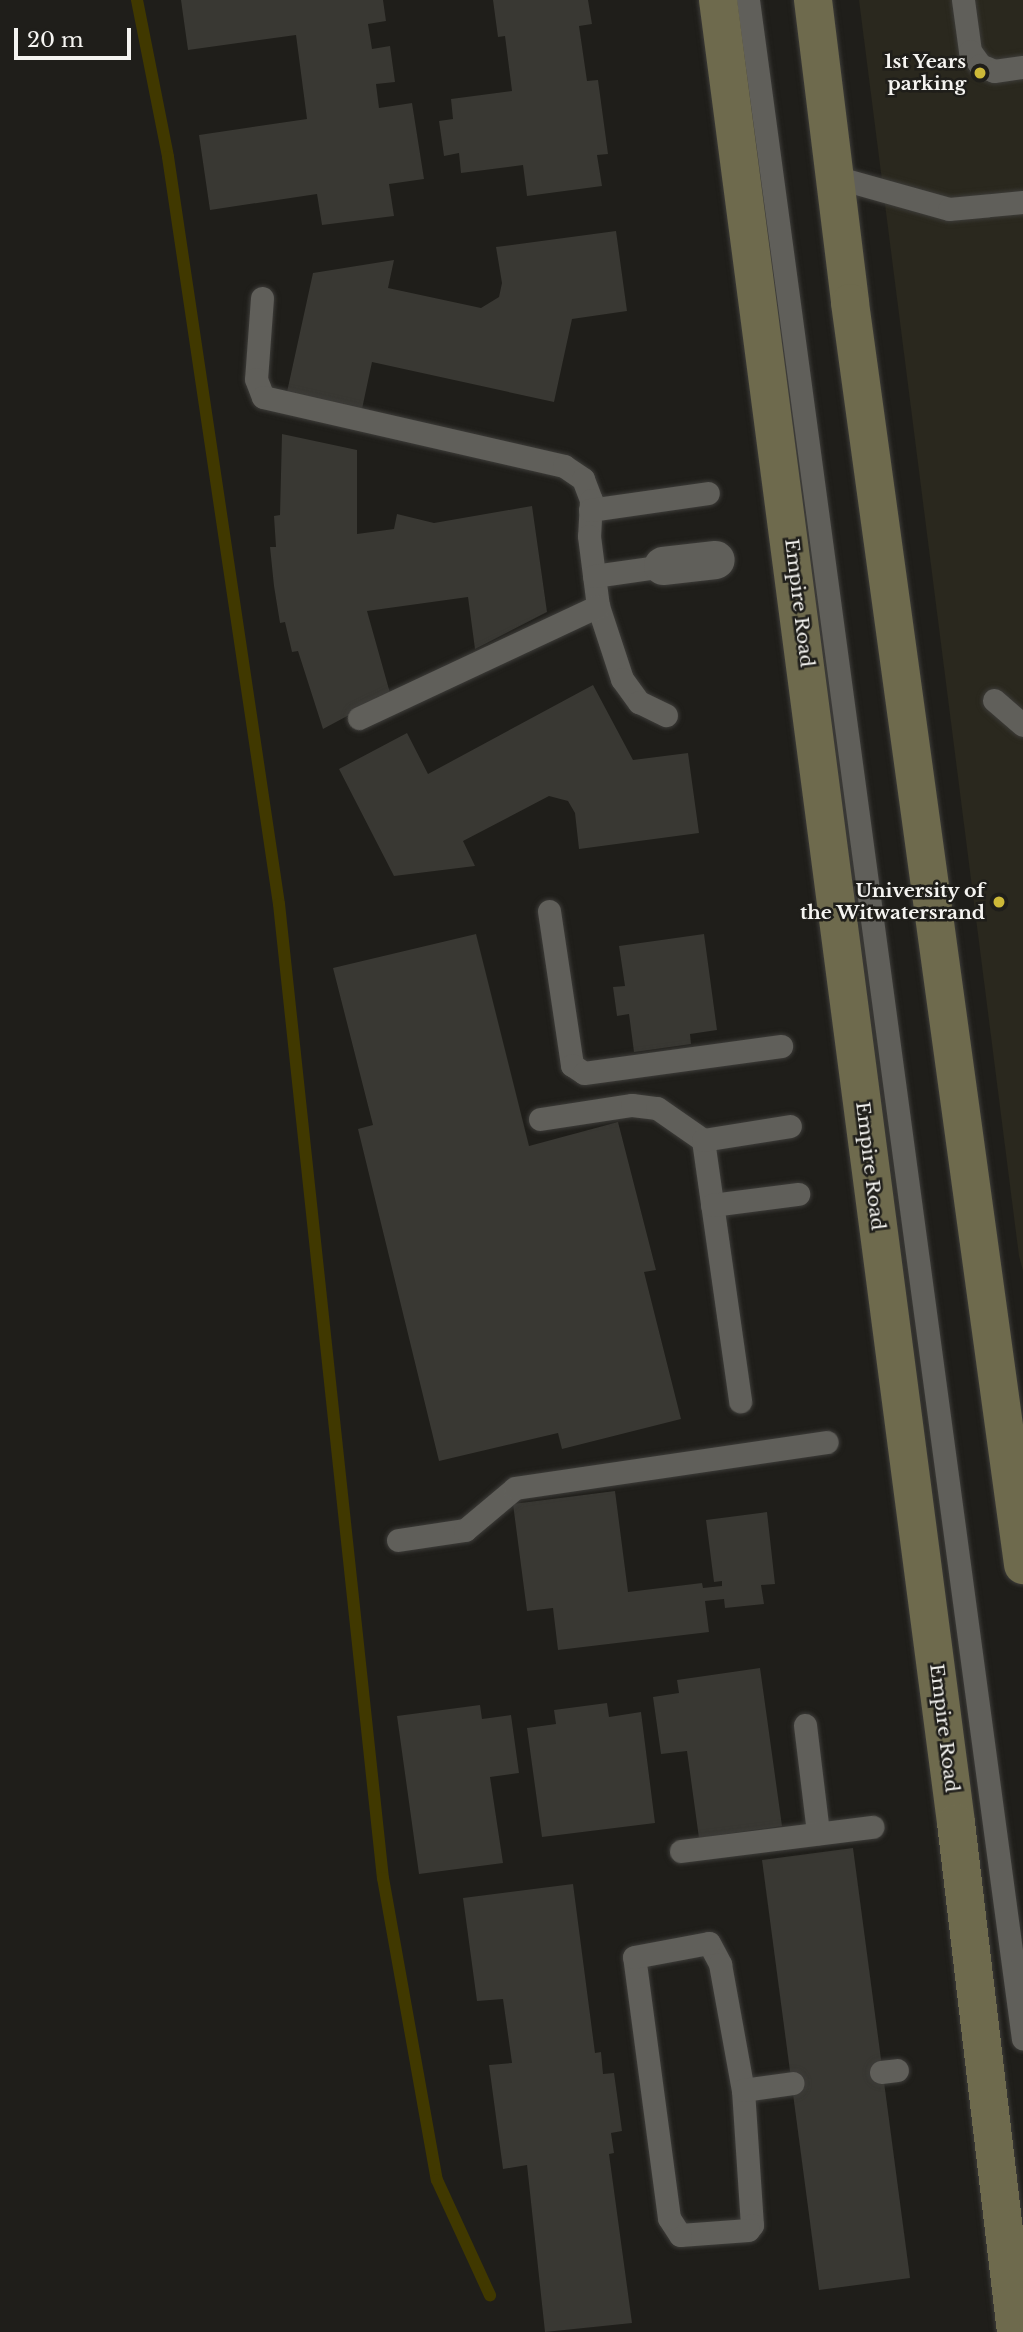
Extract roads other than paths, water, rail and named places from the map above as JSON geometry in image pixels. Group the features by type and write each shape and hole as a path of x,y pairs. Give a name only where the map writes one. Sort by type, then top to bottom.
{"main road":[{"name":"Empire Road","path":"718,0 953,1795 1016,2332"},
{"path":"813,0 1023,1565"}],"street":[{"path":"663,566 716,560"}],"lane":[{"path":"748,0 1023,2039"},
{"path":"963,0 970,51 980,65 994,71 1023,67"},
{"path":"835,177 949,209 1023,202"},
{"path":"262,298 256,379 263,397 564,466 583,479 590,510 598,606 622,679 639,702 666,715"},
{"path":"590,510 708,493"},
{"path":"594,576 663,566"},
{"path":"359,718 598,606"},
{"path":"994,700 1023,725"},
{"path":"549,911 572,1065 584,1073 781,1046"},
{"path":"540,1119 632,1105 657,1108 703,1140 790,1126"},
{"path":"703,1140 740,1401"},
{"path":"712,1205 798,1194"},
{"path":"398,1540 465,1530 514,1488 827,1442"},
{"path":"805,1725 818,1833"},
{"path":"681,1852 872,1827"},
{"path":"709,1943 720,1964 743,2090 752,2225 748,2230 681,2235 669,2218 634,1957 709,1943"},
{"path":"743,2090 793,2083"}],"waterway":[{"path":"137,0 168,157 279,904 383,1878 437,2180 490,2295"}],"place":[{"name":"1st Years parking","path":"980,73"},
{"name":"University of the Witwatersrand","path":"999,902"}]}
